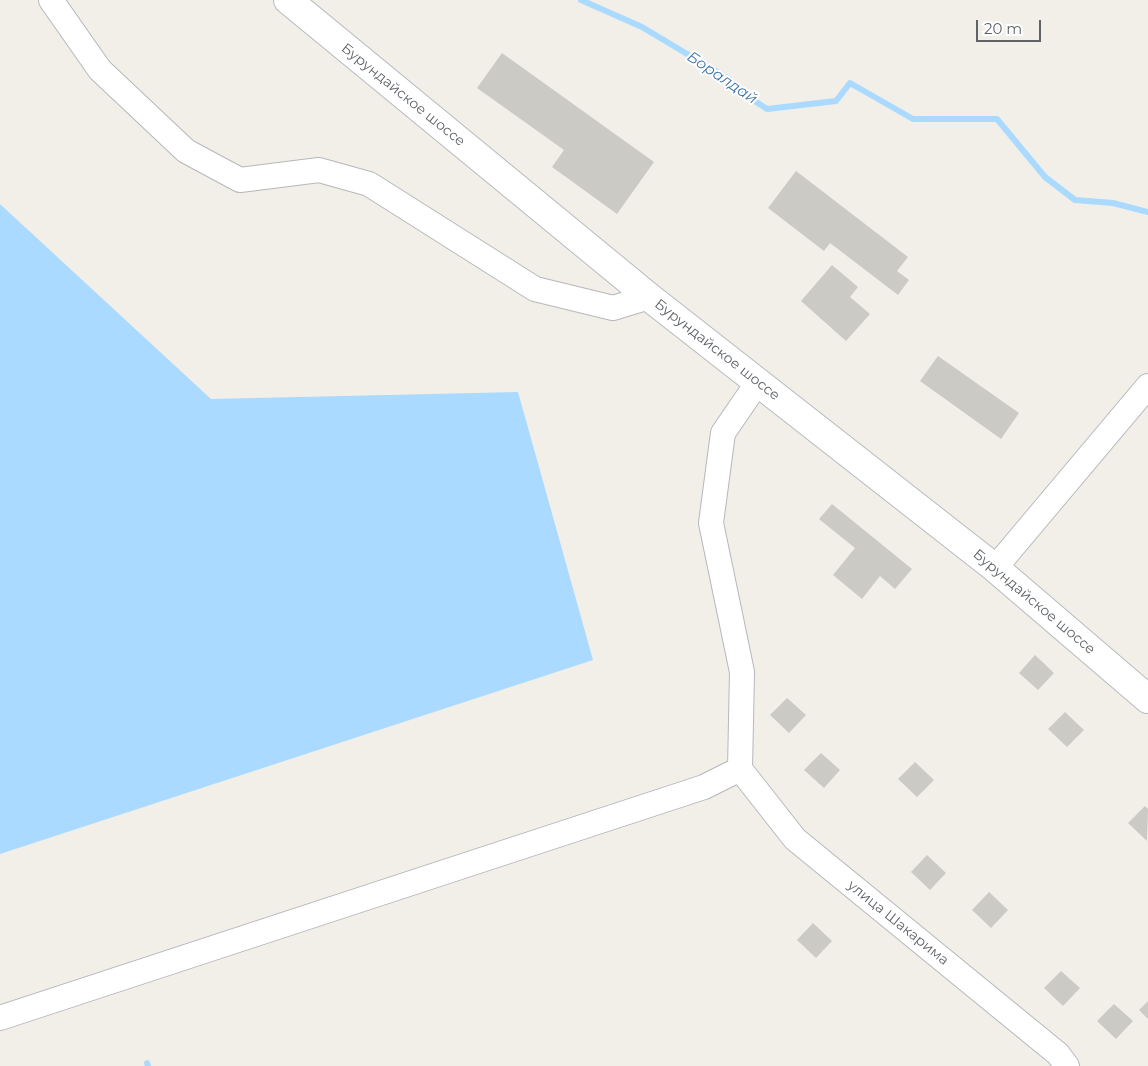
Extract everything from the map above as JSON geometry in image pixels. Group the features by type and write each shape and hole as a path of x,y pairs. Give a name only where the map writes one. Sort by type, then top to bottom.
{"main road":[{"name":"Бурундайское шоссе","path":"288,0 649,297 995,568 1148,699"}],"street":[{"path":"50,0 100,70 186,151 240,180 319,170 369,184 535,289 613,308 649,297"},
{"path":"0,1018 704,787 740,768 742,672 711,523 723,434 758,382"},
{"path":"995,568 1148,386"},
{"name":"улица Шакарима","path":"740,768 795,839 1058,1054 1067,1066"}],"water":[{"path":"0,204 211,399 518,392 593,660 0,854"}],"building":[{"path":"502,53 654,162 617,214 552,167 564,150 477,88"},
{"path":"796,171 908,257 897,271 909,280 898,295 830,243 824,251 768,208"},
{"path":"832,265 858,287 850,297 870,314 846,341 801,301"},
{"path":"938,356 1019,413 1001,439 920,381"},
{"path":"832,504 912,569 895,589 880,576 862,599 833,575 855,548 819,519"},
{"path":"1035,655 1054,673 1038,690 1019,673"},
{"path":"787,698 806,715 789,733 770,715"},
{"path":"1065,712 1084,730 1067,747 1048,729"},
{"path":"821,753 840,770 824,788 804,770"},
{"path":"915,762 934,780 917,797 898,779"},
{"path":"1145,806 1148,809 1147,841 1128,823"},
{"path":"927,855 946,873 930,890 911,872"},
{"path":"989,892 1008,910 991,928 972,910"},
{"path":"813,923 832,941 816,958 797,940"},
{"path":"1061,971 1080,988 1063,1006 1044,988"},
{"path":"1148,1001 1148,1019 1139,1010"},
{"path":"1114,1004 1133,1021 1116,1039 1097,1021"}],"waterway":[{"name":"Боралдай","path":"581,0 642,27 729,79 744,94 767,109 836,101 850,83 913,119 997,119 1045,177 1075,200 1113,203 1148,212"}]}
